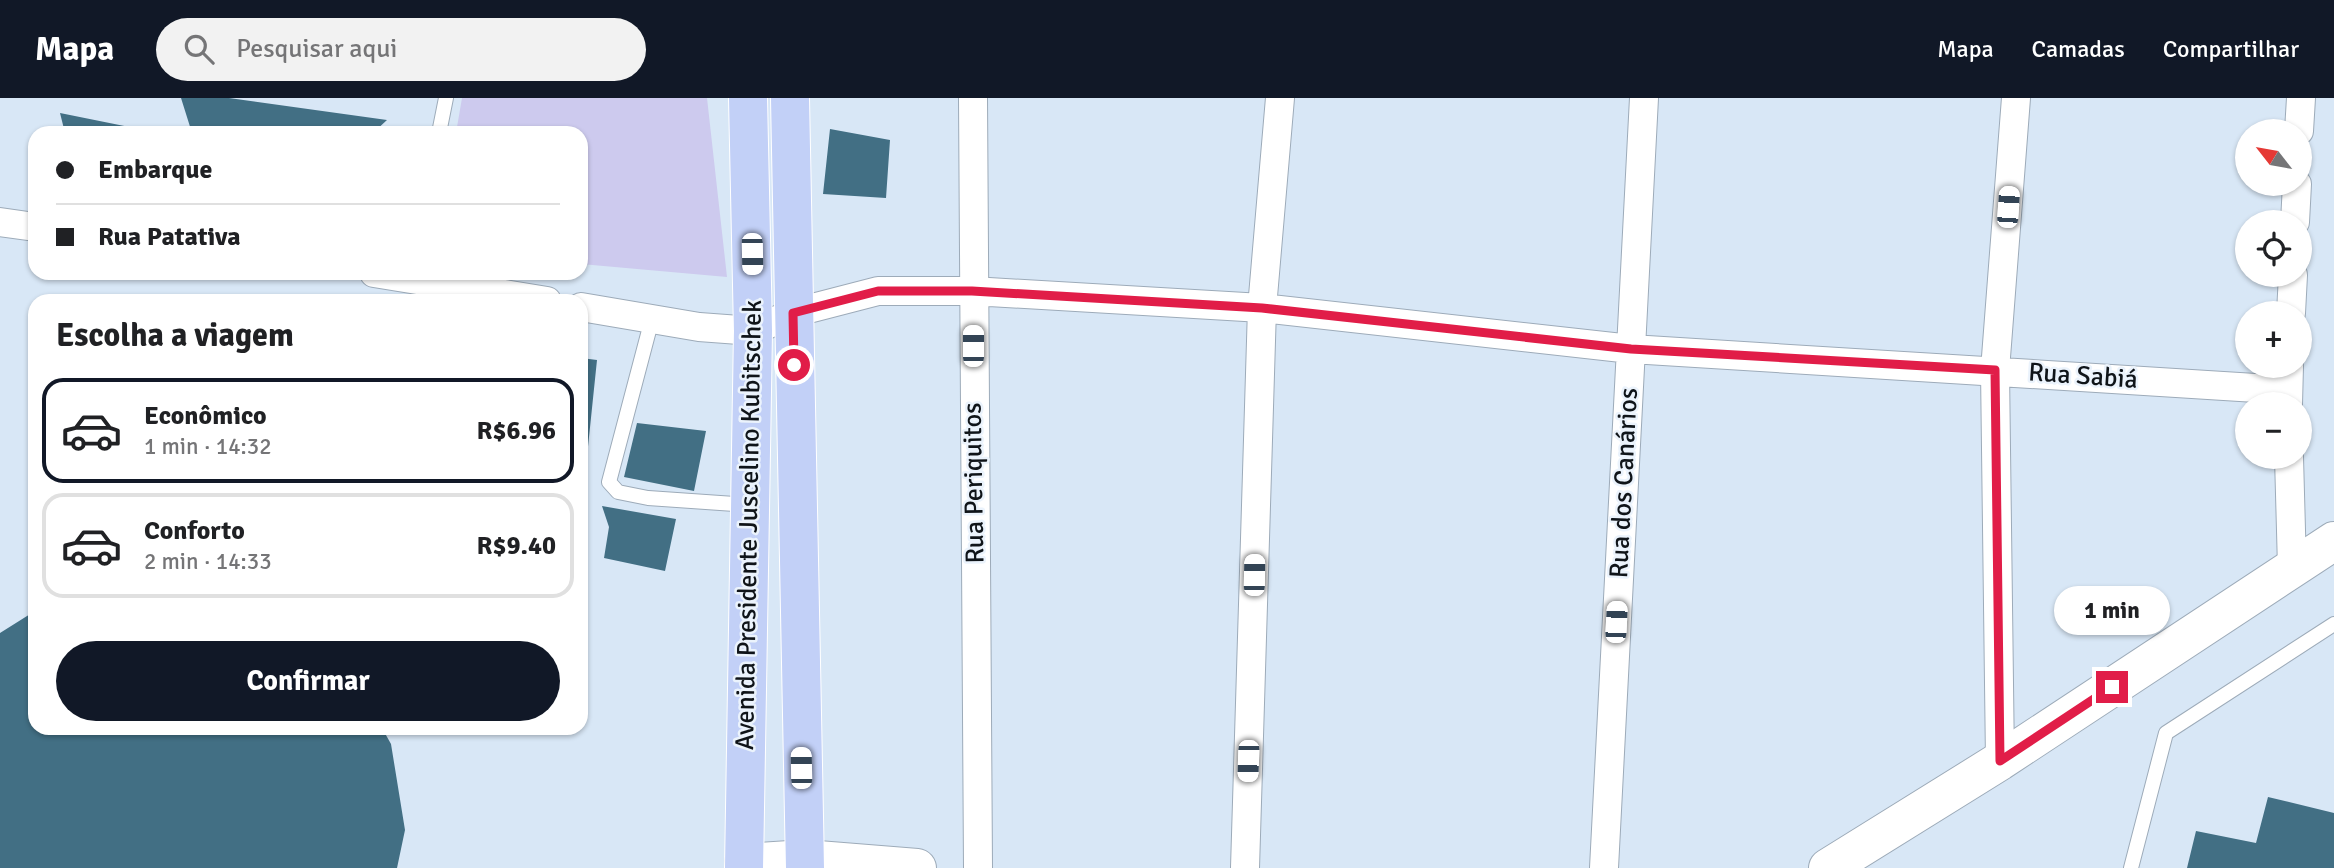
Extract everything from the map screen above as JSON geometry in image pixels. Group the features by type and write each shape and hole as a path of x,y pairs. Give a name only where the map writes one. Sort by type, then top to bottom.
{"main road":[{"name":"Avenida Presidente Juscelino Kubitschek","path":"744,865 754,331 748,98"},
{"name":"Avenida Presidente Juscelino Kubitschek","path":"790,98 805,864"},
{"path":"1828,868 1860,856 2334,541"},
{"path":"744,865 917,868"}],"street":[{"name":"Rua Periquitos","path":"973,98 972,291 978,868"},
{"path":"1245,868 1262,308 1280,98"},
{"name":"Rua dos Canários","path":"1604,868 1644,98"},
{"path":"2000,761 1995,370 2016,98"},
{"path":"2300,119 2301,98"},
{"path":"0,222 28,226"},
{"path":"437,280 510,294"},
{"name":"Rua Sabiá","path":"754,331 793,313 878,291 972,291 1262,308 1631,349 2288,387"},
{"path":"588,308 754,331"},
{"path":"2290,469 2292,567"}],"lane":[{"path":"440,126 446,98"},
{"path":"652,319 608,482 618,492 648,498 750,505"},
{"path":"2131,868 2166,733 2334,624"}],"shaded area":[{"path":"462,98 707,98 727,277 588,265 588,126 457,126"}],"building":[{"path":"181,98 229,98 387,120 381,126 190,126"},
{"path":"60,113 124,126 63,126"},
{"path":"830,129 890,140 886,198 823,194"},
{"path":"588,359 597,360 588,447"},
{"path":"637,423 706,431 694,491 624,477"},
{"path":"602,506 676,519 665,571 604,558 609,527"},
{"path":"28,615 28,735 386,735 391,744 405,830 397,868 0,868 0,633"},
{"path":"2268,797 2334,813 2334,868 2187,868 2196,831 2256,843"}],"route":[{"path":"794,365 793,313 878,291 972,291 1262,308 1631,349 1995,370 2000,761 2112,687"}]}
